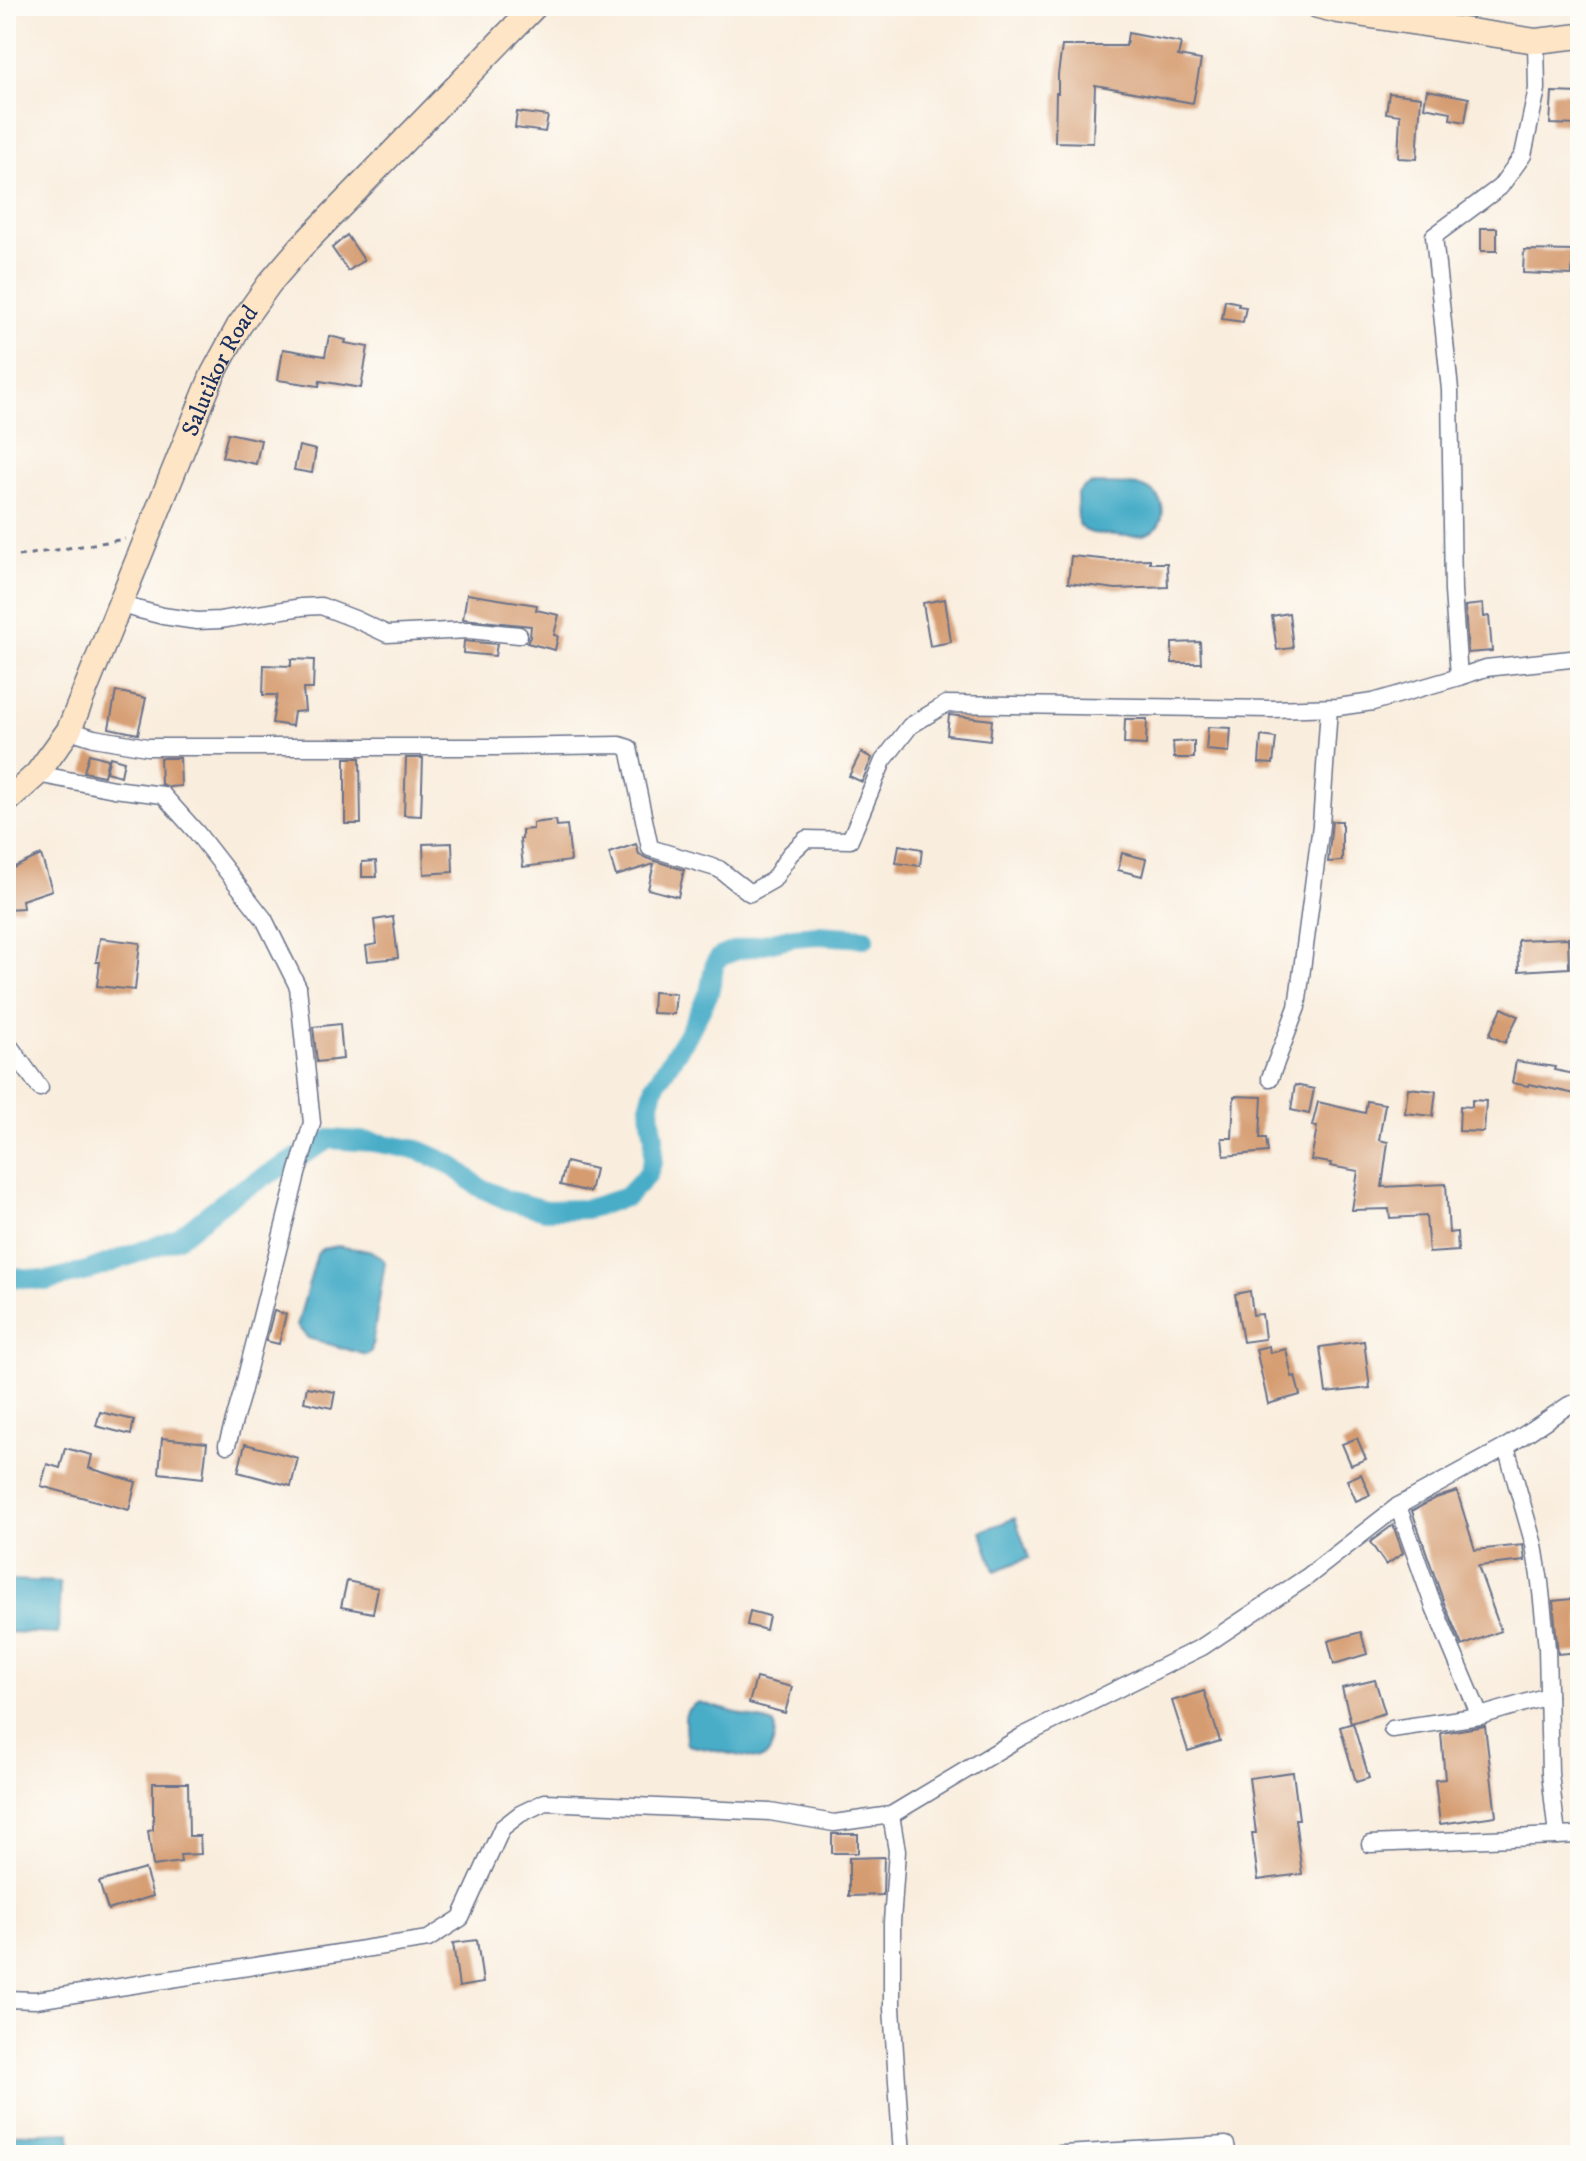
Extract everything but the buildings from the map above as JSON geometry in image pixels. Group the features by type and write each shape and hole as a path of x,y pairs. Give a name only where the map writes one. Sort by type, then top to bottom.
{"main road":[{"name":"Salutikor Road","path":"6,802 37,774 69,730 213,374 239,326 300,248 535,6"},
{"path":"1318,6 1536,41 1580,36"}],"street":[{"path":"1459,677 1453,591 1450,390 1434,236 1500,187 1523,155 1537,89 1536,41"},
{"path":"121,605 197,621 321,606 387,634 469,630 519,635"},
{"path":"69,730 94,738 147,747 620,745 629,748 650,848 719,869 750,893 773,880 790,854 806,839 850,840 883,761 910,726 946,704 1329,708 1373,702 1486,668 1580,658"},
{"path":"1270,1078 1297,1007 1321,825 1329,708"},
{"path":"37,774 163,795 264,919 298,987 312,1123 227,1445"},
{"path":"6,1041 40,1088"},
{"path":"6,1999 36,2000 428,1939 461,1918 502,1828 520,1814 545,1802 770,1812 834,1823 891,1815 1021,1737 1202,1647 1307,1577 1398,1506 1506,1447 1569,1405 1580,1401"},
{"path":"1506,1447 1538,1569 1547,1648 1550,1773 1557,1836"},
{"path":"1398,1506 1434,1607 1480,1716"},
{"path":"1392,1729 1480,1716 1548,1696"},
{"path":"891,1815 897,1851 892,1922 892,2008 902,2155"},
{"path":"1370,1844 1580,1835"},
{"path":"1045,2155 1226,2145 1228,2155"}],"path":[{"path":"6,558 148,536"}],"water":[{"path":"1091,484 1130,485 1150,490 1160,501 1163,515 1160,522 1149,533 1137,536 1084,530 1078,524 1077,494"},
{"path":"337,1246 376,1254 385,1262 371,1352 366,1355 308,1338 297,1326 317,1254 322,1249"},
{"path":"1015,1518 1029,1558 995,1571 981,1531"},
{"path":"6,1580 60,1582 58,1634 6,1632"},
{"path":"699,1702 774,1724 774,1739 768,1754 760,1760 688,1745 686,1713"},
{"path":"70,2132 71,2155 14,2155 13,2134"}],"waterway":[{"path":"6,1276 46,1281 87,1271 178,1238 231,1196 330,1139 418,1150 450,1164 479,1187 507,1200 546,1210 587,1209 626,1197 648,1174 653,1160 650,1103 655,1085 688,1034 709,993 715,963 720,957 794,937 865,938"}]}
